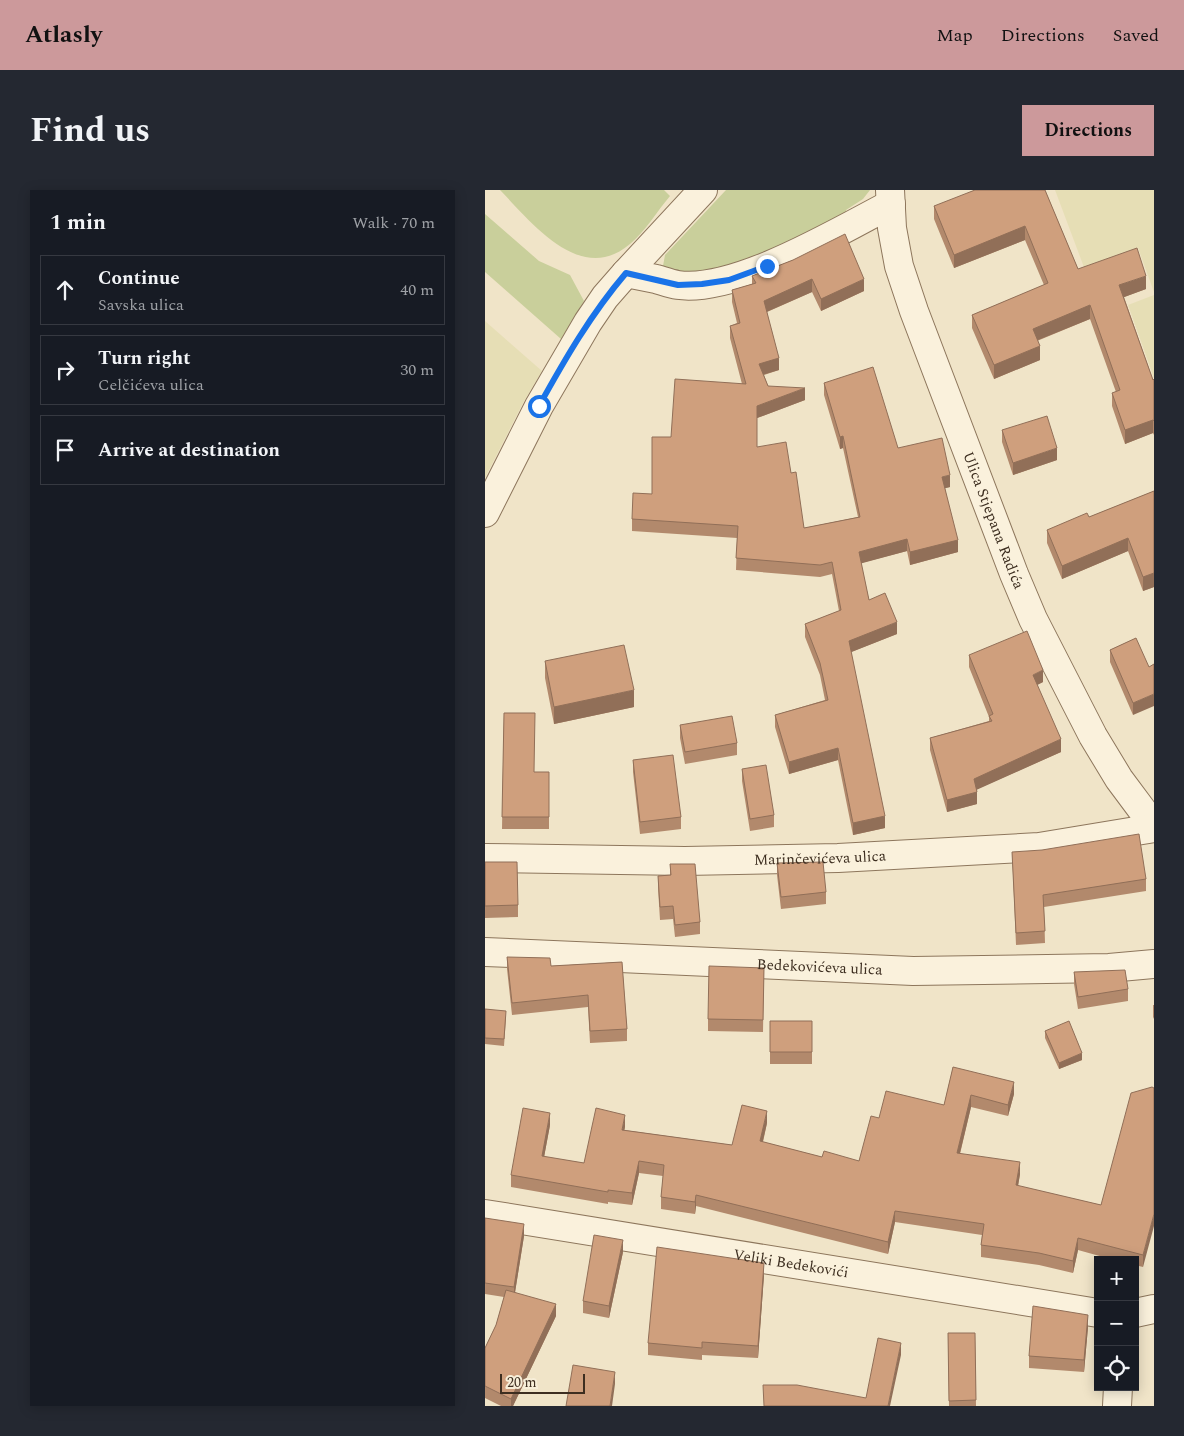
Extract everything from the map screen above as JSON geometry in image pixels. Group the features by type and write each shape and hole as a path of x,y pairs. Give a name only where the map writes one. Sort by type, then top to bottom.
{"street":[{"path":"485,513 563,363 605,297 703,190"},
{"path":"626,273 678,285 729,280 767,266 830,236 890,197"},
{"name":"Ulica Stjepana Radića","path":"890,197 892,228 899,266 914,311 1014,574 1033,619 1093,736 1119,779 1154,827"},
{"name":"Marinčevićeva ulica","path":"485,858 685,860 838,858 1039,847 1154,827"},
{"name":"Bedekovićeva ulica","path":"485,952 913,971 1109,968 1154,964"},
{"name":"Veliki Bedekovići","path":"485,1214 1094,1311"},
{"path":"1139,1313 1154,1309"},
{"path":"1139,1318 1154,1319"},
{"path":"1117,1406 1118,1391"}],"shaded area":[{"path":"1055,190 1154,190 1154,292 1138,248 1085,270"},
{"path":"1154,295 1154,378 1128,305"},
{"path":"485,321 542,371 523,403 485,478"}],"green space":[{"path":"500,190 664,190 670,196 646,228 630,244 612,255 594,258 576,254 542,233"},
{"path":"726,190 870,190 863,199 846,210 848,217 764,257 696,277 665,270 663,266 665,255"},
{"path":"485,214 539,261 570,275 584,301 561,339 485,272"}],"building":[{"path":"975,190 1045,190 1078,269 1137,248 1146,276 1119,285 1154,379 1154,421 1125,430 1112,393 1120,390 1090,305 1033,329 1040,346 994,365 972,315 1048,283 1025,226 954,255 934,206"},
{"path":"845,234 864,279 821,299 812,279 764,301 779,358 759,364 768,386 805,388 757,406 757,447 786,442 791,473 796,472 804,528 860,517 843,436 840,437 824,383 873,367 898,448 942,438 950,475 942,477 958,540 910,552 907,539 859,552 869,600 885,593 897,622 849,641 885,816 853,823 838,748 789,762 775,715 828,700 820,663 805,624 841,610 832,562 820,565 736,558 738,526 632,519 633,493 652,494 652,437 671,437 675,379 746,384 730,326 740,323 732,290 756,283 752,276 793,260"},
{"path":"1047,416 1057,448 1013,463 1002,430"},
{"path":"1154,491 1154,573 1143,577 1128,538 1062,566 1047,530 1087,513 1089,517"},
{"path":"1027,631 1043,670 1033,675 1061,739 974,779 977,792 947,800 930,738 992,721 989,716 993,714 969,655"},
{"path":"1136,638 1149,667 1154,664 1154,694 1133,703 1110,650"},
{"path":"624,645 634,690 554,707 545,661"},
{"path":"504,713 535,713 534,772 549,772 549,817 502,817"},
{"path":"732,716 737,743 685,752 680,725"},
{"path":"673,755 681,817 640,822 633,760"},
{"path":"766,765 774,815 750,819 742,769"},
{"path":"1139,834 1146,879 1043,895 1045,931 1016,933 1012,852 1042,850"},
{"path":"485,862 517,862 518,905 485,906"},
{"path":"823,862 826,892 781,897 777,863"},
{"path":"670,864 695,864 700,922 675,925 673,906 660,907 658,876 671,875"},
{"path":"507,957 550,958 551,966 622,962 627,1029 590,1031 588,995 512,1003"},
{"path":"709,966 764,968 763,1020 708,1019"},
{"path":"1125,970 1128,989 1078,997 1074,972"},
{"path":"485,1009 506,1011 504,1039 485,1038"},
{"path":"770,1021 812,1021 812,1052 770,1052"},
{"path":"1069,1021 1082,1053 1059,1063 1045,1031"},
{"path":"953,1067 1014,1082 1008,1105 971,1095 957,1153 1020,1162 1016,1185 1101,1205 1131,1093 1154,1088 1154,1214 1143,1255 1078,1238 1073,1261 1039,1253 981,1245 984,1224 895,1211 888,1242 696,1195 695,1202 661,1197 664,1165 639,1161 632,1193 608,1190 608,1192 511,1175 523,1108 550,1113 542,1156 584,1163 596,1108 625,1115 622,1130 732,1145 742,1105 767,1111 760,1141 822,1157 824,1151 859,1161 871,1116 879,1118 886,1091 944,1105"},
{"path":"485,1218 524,1224 514,1287 485,1283"},
{"path":"594,1235 623,1240 609,1306 583,1301"},
{"path":"657,1247 764,1263 758,1346 702,1342 702,1348 648,1343"},
{"path":"506,1290 556,1304 511,1399 485,1386 485,1348 496,1325"},
{"path":"1033,1306 1088,1315 1084,1360 1029,1356"},
{"path":"948,1333 975,1333 976,1400 949,1401"},
{"path":"878,1338 901,1343 888,1406 764,1406 763,1385 797,1385 866,1398"},
{"path":"573,1365 615,1372 610,1406 566,1406"}],"route":[{"path":"539,406 588,322 605,297 626,273 678,285 702,284 729,280 767,266"}]}
